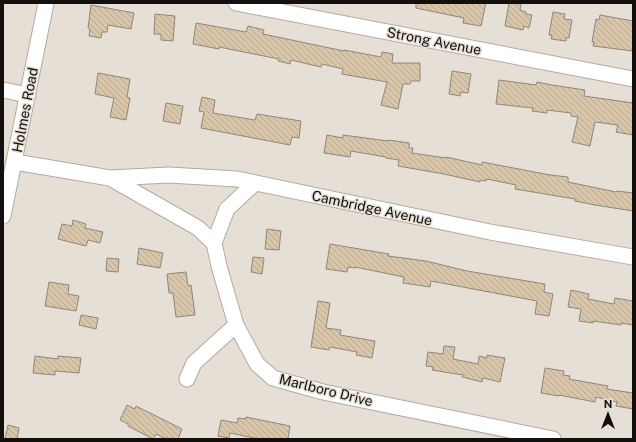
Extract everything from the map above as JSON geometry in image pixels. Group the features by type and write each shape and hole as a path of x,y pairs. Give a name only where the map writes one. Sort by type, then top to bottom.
{"street":[{"name":"Holmes Road","path":"3,216 46,3"},
{"name":"Strong Avenue","path":"236,3 633,79"},
{"path":"3,90 28,95"},
{"path":"15,162 110,178 198,228 214,243 227,209 255,183"},
{"name":"Cambridge Avenue","path":"110,178 169,175 237,180 490,232 633,256"},
{"name":"Marlboro Drive","path":"214,243 236,325 257,364 273,378 323,392 553,439"},
{"path":"187,379 194,363 236,325"}],"building":[{"path":"416,3 486,3 481,26 463,23 464,18 416,8"},
{"path":"509,3 521,4 520,10 526,12 526,14 532,15 529,28 524,26 523,30 505,26"},
{"path":"91,5 134,13 131,29 108,25 107,32 102,32 101,38 89,36 90,29 88,28"},
{"path":"553,12 565,14 564,19 572,20 569,38 566,38 566,41 551,39 552,35 549,35"},
{"path":"155,14 175,16 173,41 161,40 161,34 154,34"},
{"path":"600,15 633,21 633,51 593,46 594,42 592,42 596,19 599,20"},
{"path":"196,23 246,32 248,26 264,30 263,34 344,51 381,57 382,52 393,54 392,63 420,63 420,81 411,81 410,84 403,84 398,109 381,105 387,82 342,74 343,69 322,64 321,67 291,60 290,64 278,61 279,59 219,47 219,49 193,44"},
{"path":"452,71 471,74 468,93 461,92 460,96 449,94"},
{"path":"98,73 130,79 127,97 130,98 126,120 110,117 114,98 95,94"},
{"path":"499,80 536,85 537,82 585,90 584,96 633,103 633,135 616,132 618,125 595,122 590,146 572,142 578,117 571,116 571,113 547,110 547,113 532,111 533,108 496,104"},
{"path":"202,97 215,100 213,113 255,120 257,114 301,121 299,138 292,137 290,145 201,128 204,112 199,111"},
{"path":"166,103 183,106 180,124 163,121"},
{"path":"327,135 343,138 343,135 409,143 409,148 413,148 412,153 446,157 482,165 482,162 568,177 568,182 616,192 633,193 633,211 515,189 516,185 487,179 486,181 480,180 480,182 398,166 399,160 386,157 351,151 350,157 324,153"},
{"path":"73,220 86,224 85,228 103,232 100,243 88,240 86,246 58,239 62,224 72,226"},
{"path":"267,229 281,231 279,250 265,249"},
{"path":"330,244 389,254 388,256 426,261 467,271 545,284 544,292 553,294 549,316 535,314 537,301 431,281 430,287 403,283 404,277 355,267 348,267 347,272 326,269"},
{"path":"139,248 163,253 160,268 137,264"},
{"path":"253,257 264,258 262,274 251,272"},
{"path":"107,258 119,259 118,272 106,271"},
{"path":"186,272 188,286 191,285 195,315 176,317 173,293 169,293 167,274"},
{"path":"49,282 69,285 68,294 79,296 76,311 45,306"},
{"path":"571,290 589,294 588,299 614,304 615,298 633,301 633,325 579,321 581,309 568,307"},
{"path":"318,301 330,303 326,328 341,330 340,335 375,341 372,358 356,355 357,352 330,347 329,350 311,347"},
{"path":"81,315 98,318 96,329 79,325"},
{"path":"444,346 455,347 453,359 478,364 479,356 487,358 487,355 505,358 500,382 483,378 482,382 462,377 463,375 432,370 433,367 426,366 428,352 443,354"},
{"path":"35,356 58,359 58,356 81,358 79,373 55,371 55,375 33,373"},
{"path":"545,368 564,371 563,375 570,376 569,379 608,386 607,389 633,393 633,409 616,406 617,402 596,397 595,402 541,393"},
{"path":"127,405 135,409 136,406 182,429 178,439 166,439 156,434 153,439 128,426 128,424 120,420"},
{"path":"246,417 290,426 288,439 259,439 230,433 229,438 218,436 221,420 237,423 238,418 246,419"},
{"path":"8,425 19,428 17,439 5,439"}]}
